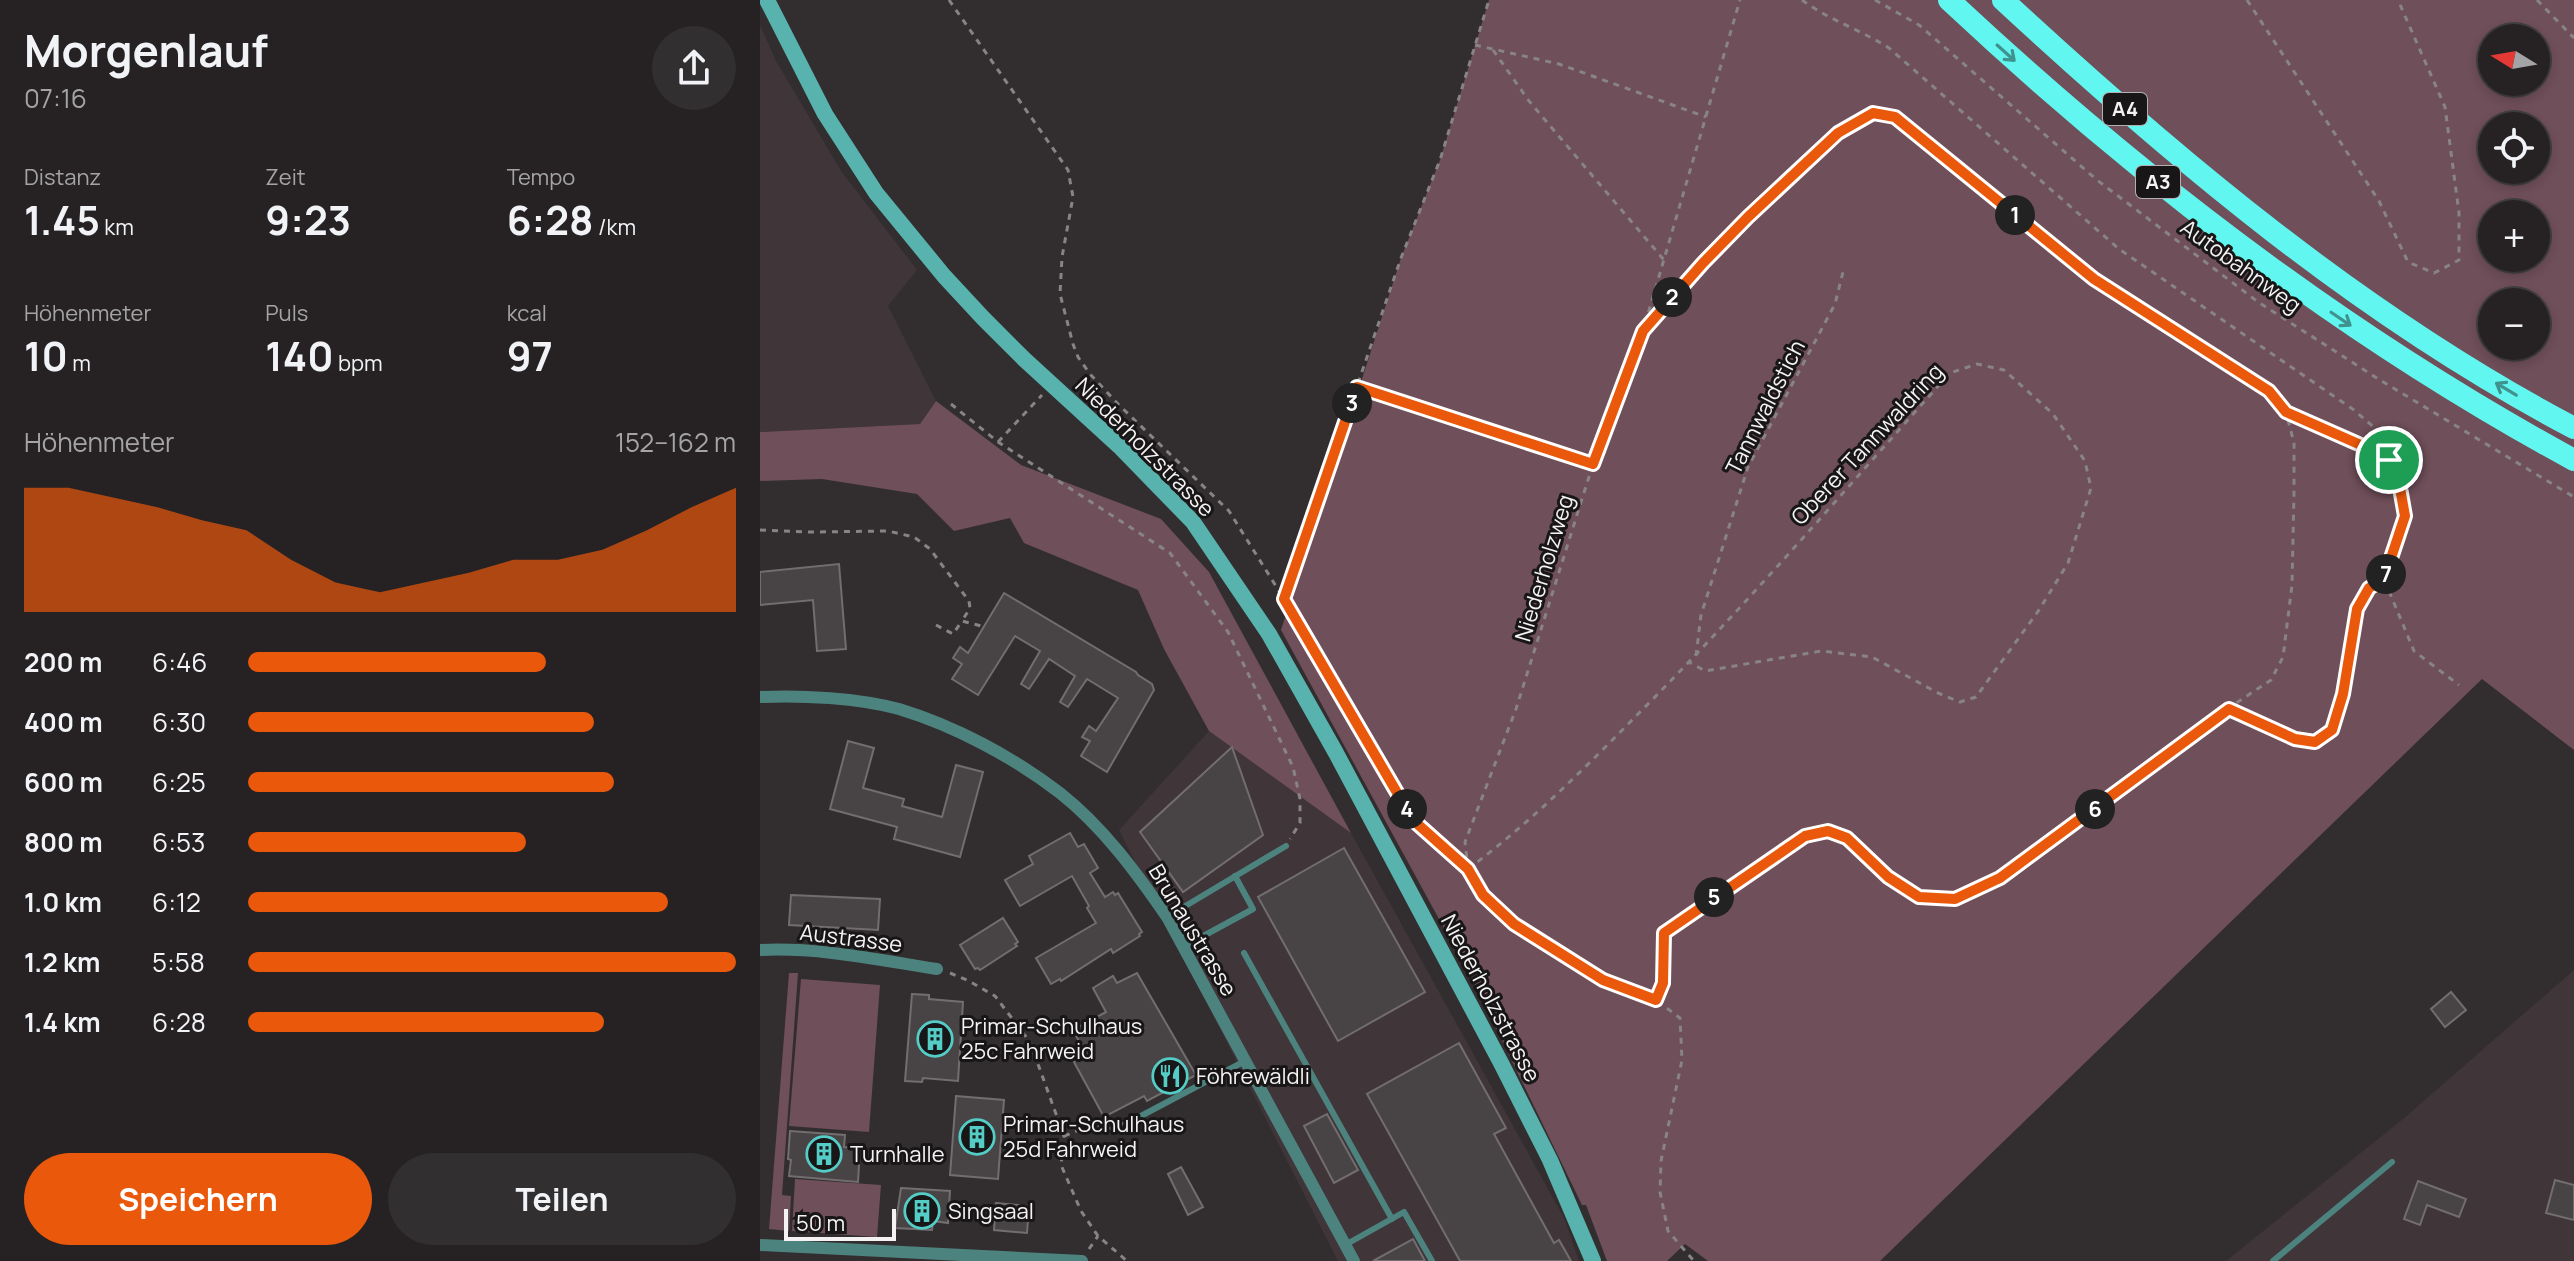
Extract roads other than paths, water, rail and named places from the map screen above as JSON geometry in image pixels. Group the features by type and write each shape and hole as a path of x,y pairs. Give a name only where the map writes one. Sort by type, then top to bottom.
{"highway":[{"name":"A3","path":"1949,0 2083,121 2275,273 2444,387 2574,460"},
{"name":"A3","path":"1987,0 2140,137 2219,202 2250,215 2446,353 2574,428"},
{"name":"A4","path":"2003,0 2071,63 2250,215"}],"main road":[{"name":"Niederholzstrasse","path":"767,0 825,114 876,193 983,318 1119,446 1193,522 1269,634 1501,1063 1556,1172 1593,1261"}],"street":[{"name":"Brunaustrasse","path":"760,697 793,695 897,709 956,731 1009,760 1061,794 1104,834 1135,870 1167,917 1354,1261"},
{"name":"Austrasse","path":"760,950 856,956 937,969"},
{"path":"760,1245 919,1256 1082,1261"}],"lane":[{"path":"1167,917 1286,846"},
{"path":"1183,947 1253,909 1235,876"},
{"path":"1244,953 1392,1219"},
{"path":"1139,1117 1245,1061"},
{"path":"2273,1261 2392,1162"},
{"path":"1345,1245 1404,1212 1432,1261"}],"place":[{"name":"Primar-Schulhaus 25c Fahrweid","path":"935,1039"},
{"name":"Föhrewäldli","path":"1170,1076"},
{"name":"Primar-Schulhaus 25d Fahrweid","path":"977,1137"},
{"name":"Turnhalle","path":"824,1154"},
{"name":"Singsaal","path":"922,1211"}]}
